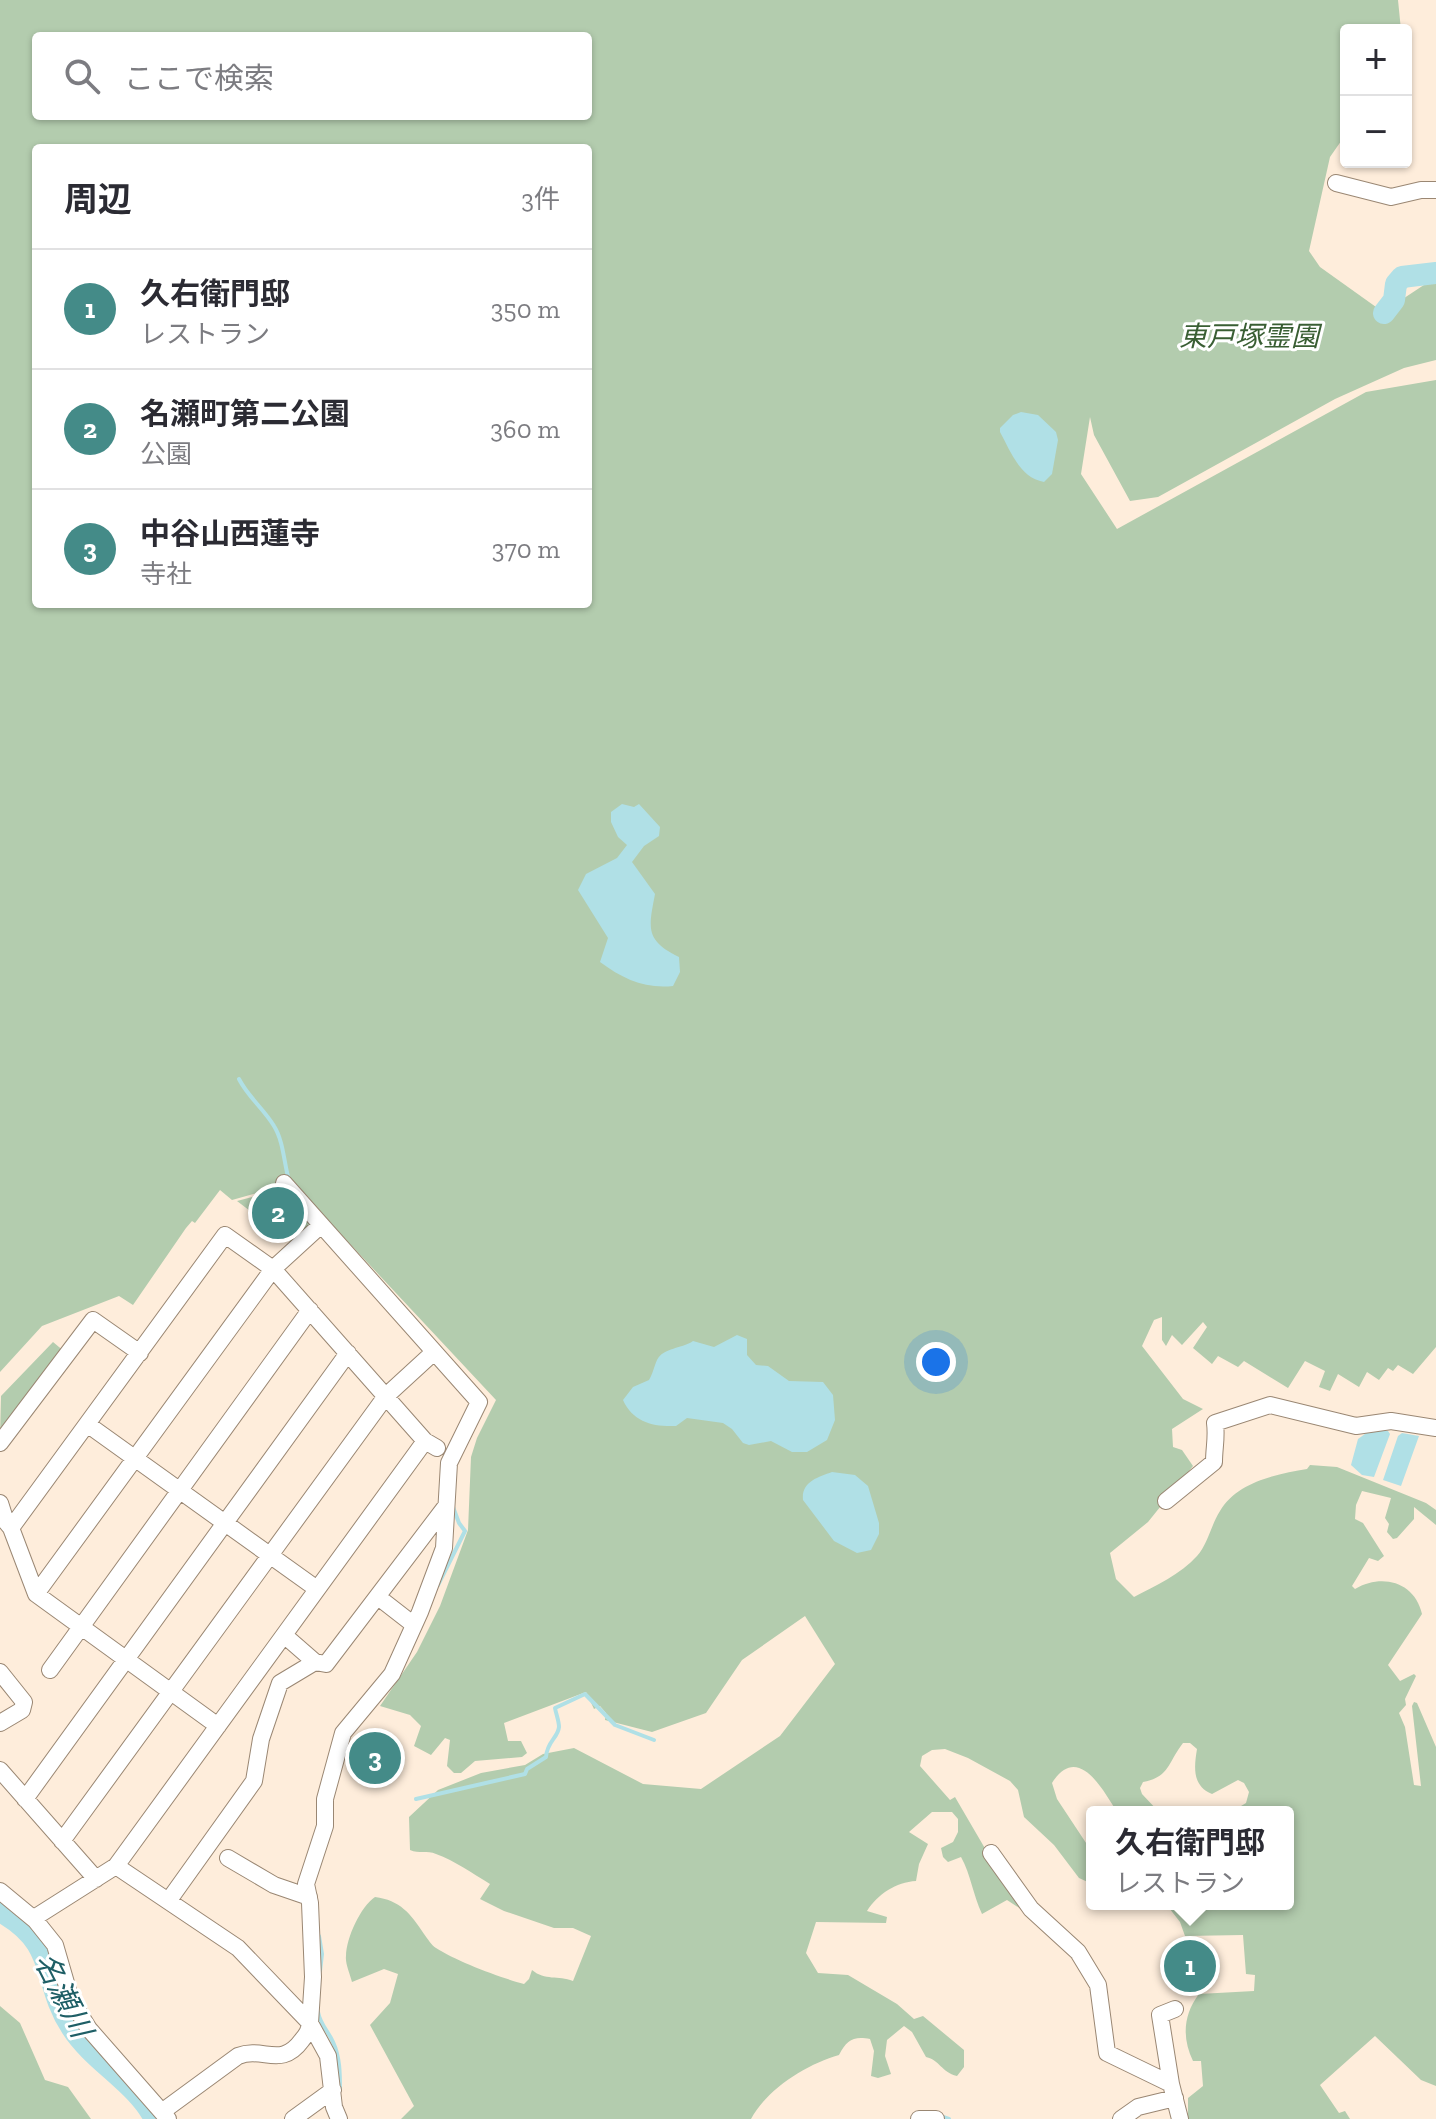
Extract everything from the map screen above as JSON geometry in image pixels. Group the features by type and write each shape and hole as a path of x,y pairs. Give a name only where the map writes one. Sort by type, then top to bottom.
{"street":[{"path":"1336,183 1391,197 1436,190"},
{"path":"34,1918 116,1866 317,1589 479,1402 284,1183"},
{"path":"36,1594 273,1269 321,1225"},
{"path":"0,1891 34,1918 55,1945 71,2000 89,2029 166,2115 238,2056 247,2053 281,2057 291,2053 309,2031 313,1977 306,1884 325,1826 325,1799 343,1733 392,1674 444,1548 447,1505 440,1450 386,1396 273,1269 225,1235 11,1528"},
{"path":"50,1670 310,1310"},
{"path":"0,1443 93,1320 140,1353"},
{"path":"62,1841 386,1396 434,1352"},
{"path":"25,1799 348,1353"},
{"path":"1166,1501 1214,1462 1214,1446 1218,1437 1215,1423 1270,1405 1356,1426 1391,1421 1436,1428"},
{"path":"87,1424 317,1589"},
{"path":"0,1503 36,1594 218,1726"},
{"path":"284,1635 315,1662 326,1664 447,1505"},
{"path":"378,1597 414,1625"},
{"path":"169,1900 219,1852 254,1781 261,1739 280,1683 315,1662"},
{"path":"0,1672 26,1700 22,1710 0,1723"},
{"path":"0,1770 96,1879"},
{"path":"219,1852 274,1885 309,1897"},
{"path":"991,1853 1031,1909 1078,1952 1093,1975 1098,1985 1107,2053 1173,2091"},
{"path":"116,1866 238,1948 310,2023 328,2056 334,2107 339,2119"},
{"path":"1175,2009 1160,2015 1180,2119"},
{"path":"293,2119 333,2090"},
{"path":"1121,2119 1138,2107 1173,2091"},
{"path":"919,2119 936,2119"}],"green space":[{"name":"東戸塚霊園","path":"0,0 1398,0 1400,24 1340,24 1340,143 1330,157 1309,251 1320,267 1383,312 1436,277 1436,360 1404,368 1335,399 1158,497 1130,501 1094,435 1090,417 1081,474 1117,529 1366,392 1436,380 1436,1347 1413,1374 1398,1365 1393,1371 1388,1368 1379,1380 1367,1372 1359,1387 1338,1374 1330,1391 1319,1387 1325,1371 1305,1361 1288,1388 1244,1361 1238,1367 1218,1356 1212,1364 1193,1348 1207,1327 1203,1322 1182,1345 1172,1335 1166,1346 1162,1340 1162,1317 1154,1320 1142,1346 1183,1399 1203,1409 1172,1429 1173,1447 1182,1450 1193,1466 1148,1522 1110,1553 1116,1579 1134,1597 1176,1574 1197,1556 1220,1511 1237,1493 1259,1481 1307,1469 1310,1465 1337,1467 1426,1503 1436,1510 1436,1525 1414,1507 1414,1519 1393,1539 1387,1532 1389,1524 1385,1518 1391,1498 1362,1491 1356,1505 1355,1519 1363,1523 1384,1556 1378,1561 1369,1558 1352,1586 1355,1589 1386,1581 1396,1584 1412,1594 1422,1614 1388,1665 1400,1681 1414,1674 1416,1676 1405,1699 1406,1705 1399,1713 1405,1727 1414,1785 1421,1786 1414,1702 1436,1747 1436,2086 1421,2080 1375,2036 1320,2085 1339,2113 1345,2111 1350,2119 1188,2119 1188,2098 1203,2086 1201,2061 1193,2061 1187,2044 1186,2027 1190,2010 1199,1994 1254,1991 1255,1975 1246,1974 1243,1935 1185,1936 1171,1910 1294,1910 1294,1806 1241,1806 1246,1803 1249,1792 1238,1780 1212,1794 1205,1791 1196,1775 1197,1749 1190,1743 1183,1743 1164,1772 1143,1782 1140,1788 1142,1794 1153,1806 1113,1806 1089,1774 1071,1767 1052,1783 1057,1799 1086,1843 1086,1881 1079,1878 1054,1845 1024,1817 1018,1790 1010,1781 945,1749 932,1750 922,1756 920,1766 950,1800 955,1797 1027,1913 1007,1900 982,1914 961,1857 948,1862 943,1857 941,1848 953,1842 958,1832 958,1819 952,1812 932,1812 909,1832 928,1844 916,1881 888,1890 867,1911 887,1917 886,1923 816,1922 806,1953 818,1973 848,1975 897,2004 914,2019 923,2016 964,2050 964,2067 957,2076 926,2057 912,2032 904,2026 887,2040 885,2056 891,2074 878,2078 871,2076 874,2051 870,2039 855,2039 839,2055 801,2071 777,2088 751,2119 401,2119 414,2106 370,2025 390,2003 398,1974 384,1969 352,1982 346,1962 351,1932 370,1901 375,1897 398,1905 436,1948 479,1969 524,1984 532,1970 542,1976 573,1981 591,1936 573,1928 554,1928 504,1911 480,1899 490,1884 443,1857 410,1850 409,1817 438,1790 481,1773 525,1765 543,1754 574,1748 643,1784 701,1789 780,1736 835,1664 805,1616 742,1660 706,1713 652,1732 605,1720 606,1713 600,1706 594,1709 586,1692 504,1723 508,1741 521,1741 527,1753 522,1757 475,1761 461,1773 454,1773 447,1766 450,1740 445,1738 431,1755 414,1746 421,1726 410,1715 380,1706 417,1652 440,1606 468,1530 471,1457 496,1400 293,1183 232,1200 220,1190 195,1223 192,1221 186,1228 133,1305 119,1296 42,1326 0,1372"},
{"path":"283,1189 314,1224 293,1244 237,1201"},
{"path":"53,1342 65,1352 0,1437 1,1396"},
{"path":"0,2006 20,2023 45,2080 68,2087 91,2119 0,2119"}],"water":[{"path":"1021,412 1038,415 1056,432 1058,440 1052,474 1044,482 1022,470 1000,432 1000,428 1013,415"},
{"path":"622,804 634,807 639,804 660,827 659,836 644,846 632,862 655,894 651,915 654,938 679,957 680,972 673,986 635,982 600,962 608,938 578,890 586,874 617,858 627,845 618,837 611,822 611,812"},
{"path":"737,1335 747,1339 747,1355 756,1365 768,1366 789,1381 823,1382 833,1395 835,1420 827,1440 807,1452 792,1452 771,1441 749,1445 723,1423 687,1418 676,1426 659,1425 645,1422 627,1407 623,1400 633,1387 649,1380 657,1360 664,1353 693,1341 714,1347"},
{"path":"1369,1431 1388,1431 1390,1434 1374,1477 1362,1475 1351,1465 1358,1439"},
{"path":"1402,1433 1419,1436 1401,1486 1383,1480 1398,1436"},
{"path":"832,1472 855,1475 868,1486 879,1523 879,1534 871,1550 857,1553 834,1541 803,1500 808,1485"}],"waterway":[{"path":"1384,313 1394,300 1396,284 1402,277 1436,273"},
{"path":"239,1079 277,1132 289,1180"},
{"path":"438,1585 465,1531 453,1507"},
{"path":"416,1799 525,1774 527,1769 546,1757 558,1731 555,1708 585,1694 615,1725 654,1740"},
{"name":"名瀬川","path":"0,1911 19,1924 41,1950 62,2011 72,2028 92,2052 138,2094 155,2119"},
{"path":"319,1936 322,1954 320,1971"},
{"path":"318,2012 337,2054 340,2090"},
{"path":"943,2117 949,2119"}],"place":[{"name":"名瀬町第二公園","path":"278,1213"},
{"name":"中谷山西蓮寺","path":"375,1758"},
{"name":"久右衛門邸","path":"1190,1966"}]}
